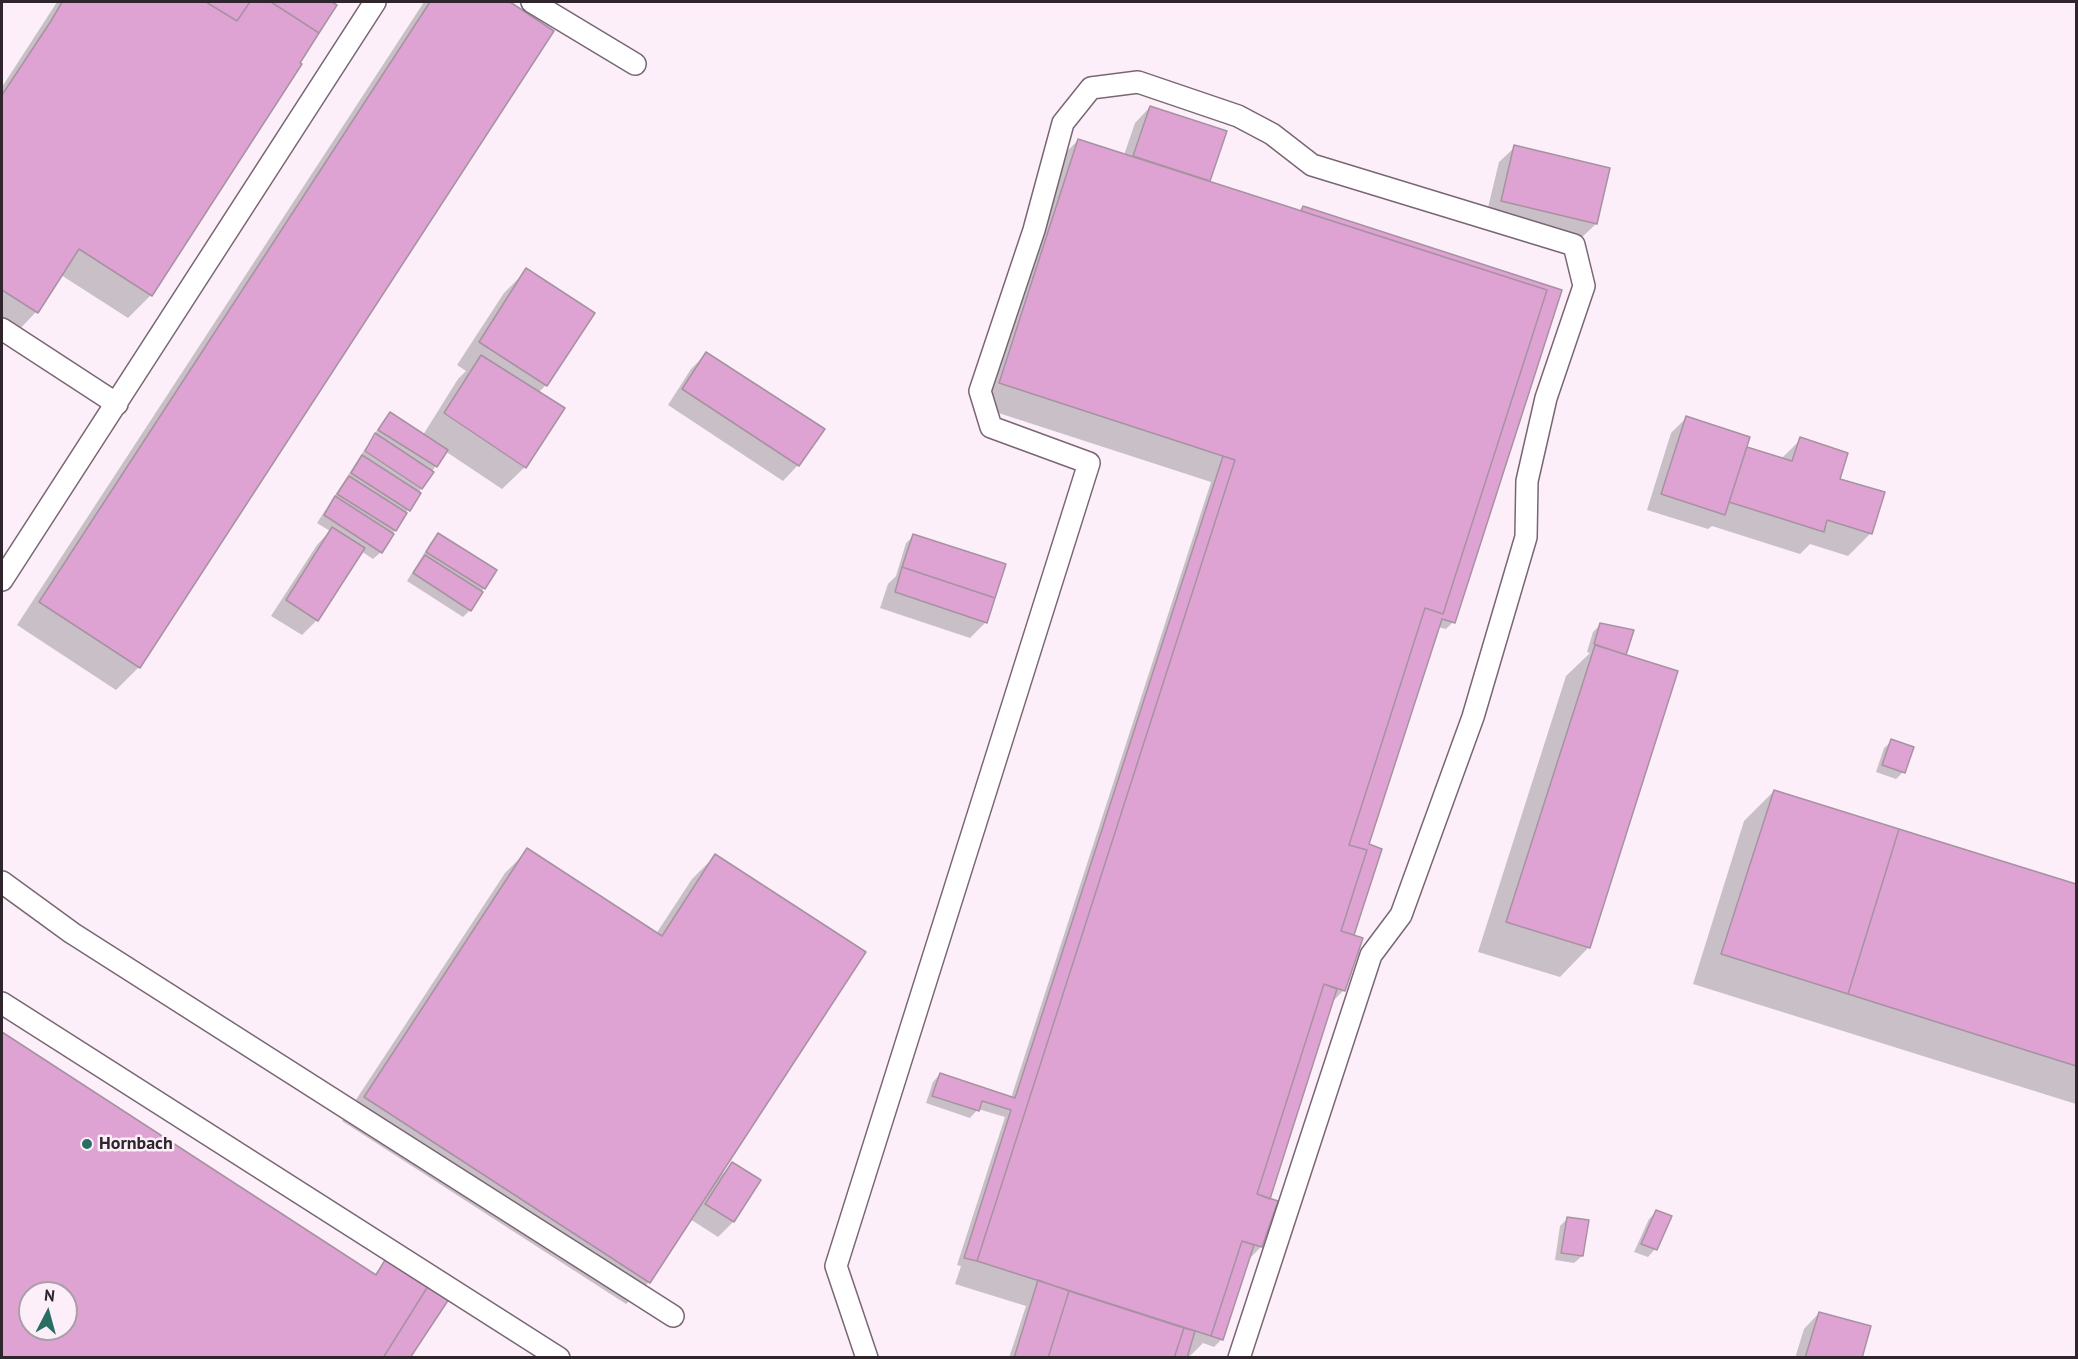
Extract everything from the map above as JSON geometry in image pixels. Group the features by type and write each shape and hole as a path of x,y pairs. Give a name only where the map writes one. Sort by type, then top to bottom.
{"lane":[{"path":"2,580 375,2"},
{"path":"532,2 635,64"},
{"path":"867,1358 836,1266 1089,463 991,427 980,391 1034,230 1063,123 1091,88 1138,82 1238,116 1272,134 1312,165 1574,245 1584,286 1546,398 1527,481 1526,537 1473,717 1401,915 1371,955 1239,1358"},
{"path":"2,329 117,404"},
{"path":"2,882 72,933 673,1316"},
{"path":"2,1003 559,1358"}],"building":[{"path":"62,2 206,2 237,21 250,2 271,2 319,33 300,63 302,64 152,296 79,249 38,313 2,290 2,95"},
{"path":"206,2 250,2 237,21"},
{"path":"271,2 332,2 337,5 319,33"},
{"path":"430,2 510,2 554,31 140,668 39,602"},
{"path":"1150,106 1227,131 1210,181 1133,156"},
{"path":"1078,139 1547,290 1443,614 1425,608 1349,845 1367,850 1341,931 1363,938 1345,991 1324,984 1257,1194 1278,1201 1262,1247 1242,1241 1211,1336 977,1261 1235,460 999,383"},
{"path":"1514,145 1610,168 1597,224 1501,201"},
{"path":"1303,206 1562,290 1455,623 1442,619 1369,844 1382,849 1354,935 1341,931 1367,850 1349,845 1425,608 1443,614 1547,290 1301,211"},
{"path":"526,268 595,313 547,386 479,342"},
{"path":"706,352 825,429 799,466 682,389"},
{"path":"481,355 565,408 526,468 444,413"},
{"path":"390,412 448,450 437,467 378,430"},
{"path":"1686,416 1750,437 1725,515 1661,494"},
{"path":"375,433 434,472 422,489 365,451"},
{"path":"1800,437 1848,453 1840,479 1885,492 1872,534 1827,520 1824,532 1729,502 1747,447 1792,461"},
{"path":"362,455 421,493 410,511 351,473"},
{"path":"1223,456 1235,460 977,1261 964,1258 1011,1110 982,1101 979,1111 932,1096 940,1073 1015,1098"},
{"path":"349,476 407,513 396,531 337,494"},
{"path":"335,496 394,534 382,553 324,515"},
{"path":"332,527 365,548 318,621 286,600"},
{"path":"438,533 497,570 485,589 426,552"},
{"path":"913,534 1006,564 995,598 902,567"},
{"path":"425,555 483,592 471,611 413,573"},
{"path":"902,567 995,598 987,623 895,592"},
{"path":"1600,623 1634,630 1626,655 1594,644"},
{"path":"1595,645 1678,671 1590,948 1506,922"},
{"path":"1891,739 1914,747 1905,773 1882,765"},
{"path":"1774,790 1899,829 1848,994 1721,954"},
{"path":"1899,829 2076,884 2076,1066 1848,994"},
{"path":"527,848 662,936 715,854 866,952 650,1283 364,1097"},
{"path":"1324,984 1337,989 1270,1199 1257,1194"},
{"name":"Hornbach","path":"2,1032 376,1275 388,1255 430,1283 383,1358 2,1358"},
{"path":"732,1162 761,1180 734,1222 705,1204"},
{"path":"1656,1210 1672,1216 1657,1250 1641,1244"},
{"path":"1567,1217 1589,1220 1583,1256 1561,1253"},
{"path":"1242,1241 1254,1245 1223,1340 1211,1336"},
{"path":"1038,1280 1069,1291 1048,1358 1014,1358"},
{"path":"430,1283 451,1296 410,1358 383,1358"},
{"path":"1069,1291 1184,1328 1174,1358 1048,1358"},
{"path":"1819,1312 1871,1326 1862,1358 1805,1358"},
{"path":"1184,1328 1195,1331 1187,1358 1174,1358"}],"place":[{"name":"Hornbach","path":"87,1144"}]}
